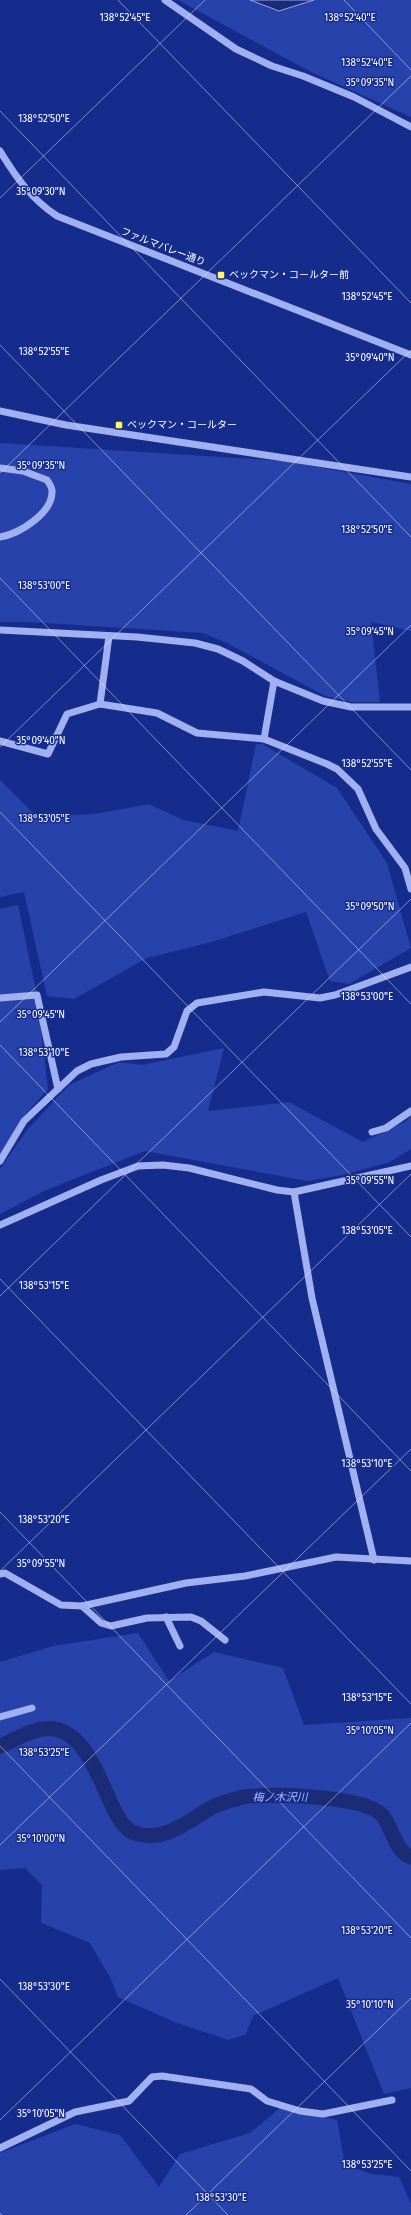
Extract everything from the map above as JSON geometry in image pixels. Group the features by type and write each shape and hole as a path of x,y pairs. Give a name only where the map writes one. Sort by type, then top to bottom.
{"street":[{"path":"166,0 236,49 272,66 303,76 354,97 411,127"},
{"name":"ファルマバレー通り","path":"0,151 17,179 31,196 57,216 411,355"},
{"path":"0,410 66,425 411,477"},
{"path":"0,468 23,471 47,480 52,490 51,501 30,524 9,536 0,537"},
{"path":"0,630 109,636 195,643 218,649 243,661 274,681 323,701 351,707 411,707"},
{"path":"100,704 109,636"},
{"path":"264,740 274,681"},
{"path":"0,741 48,754 67,714 100,704 157,713 197,733 264,740 337,769 358,789 376,829 405,868 411,889"},
{"path":"0,1162 24,1121 77,1071 91,1064 121,1057 166,1054 174,1047 187,1011 197,1003 264,992 320,998 411,967"},
{"path":"0,998 37,995 58,1089"},
{"path":"372,1132 386,1128 411,1111"},
{"path":"0,1225 101,1180 138,1166 163,1165 189,1168 277,1190 294,1192 411,1166"},
{"path":"294,1192 312,1298 374,1560"},
{"path":"0,1574 5,1573 61,1605 82,1606 186,1583 245,1576 336,1557 411,1561"},
{"path":"82,1606 101,1623 111,1626 147,1618 191,1617 201,1621 225,1640"},
{"path":"166,1617 180,1646"},
{"path":"0,1717 32,1708"},
{"path":"0,2148 75,2112 129,2100 152,2077 162,2076 251,2089 267,2101 300,2111 323,2114 392,2100"}],"shaded area":[{"path":"178,0 411,0 411,117 311,72"},
{"path":"250,0 314,0 279,11"},
{"path":"0,443 283,461 411,484 411,631 371,622 380,702 352,702 325,696 227,643 203,633 29,622 0,622"},
{"path":"256,744 262,744 337,788 387,863 411,948 349,984 330,981 306,912 211,942 147,958 74,999 47,996 24,892 0,897 0,780 37,817 95,814 149,804 183,820 238,831"},
{"path":"18,905 37,995 48,1089 21,1119 0,1155 0,909"},
{"path":"224,1048 208,1111 289,1102 363,1142 405,1122 411,1116 411,1149 390,1162 343,1175 307,1181 145,1151 46,1190 0,1214 0,1169 27,1130 69,1085 119,1062 142,1065"},
{"path":"138,1633 169,1681 214,1652 283,1668 304,1725 411,1718 411,2088 384,2094 338,1978 253,2016 246,2034 229,2040 177,2023 118,1997 110,1977 90,1943 41,1923 42,1885 25,1868 0,1870 0,1662 53,1646"},
{"path":"281,2107 337,2120 345,2165 372,2174 399,2177 411,2204 411,2215 0,2215 0,2153 75,2124 120,2135 159,2187 180,2154 250,2133"}],"waterway":[{"name":"梅ノ木沢川","path":"0,1746 26,1734 42,1729 56,1729 68,1734 87,1754 118,1817 124,1825 134,1833 145,1835 165,1833 174,1830 213,1807 243,1797 264,1795 300,1796 340,1800 373,1809 382,1815 401,1850 411,1857"}],"place":[{"name":"ベックマン・コールター前","path":"221,275"},
{"name":"ベックマン・コールター","path":"119,425"}]}
